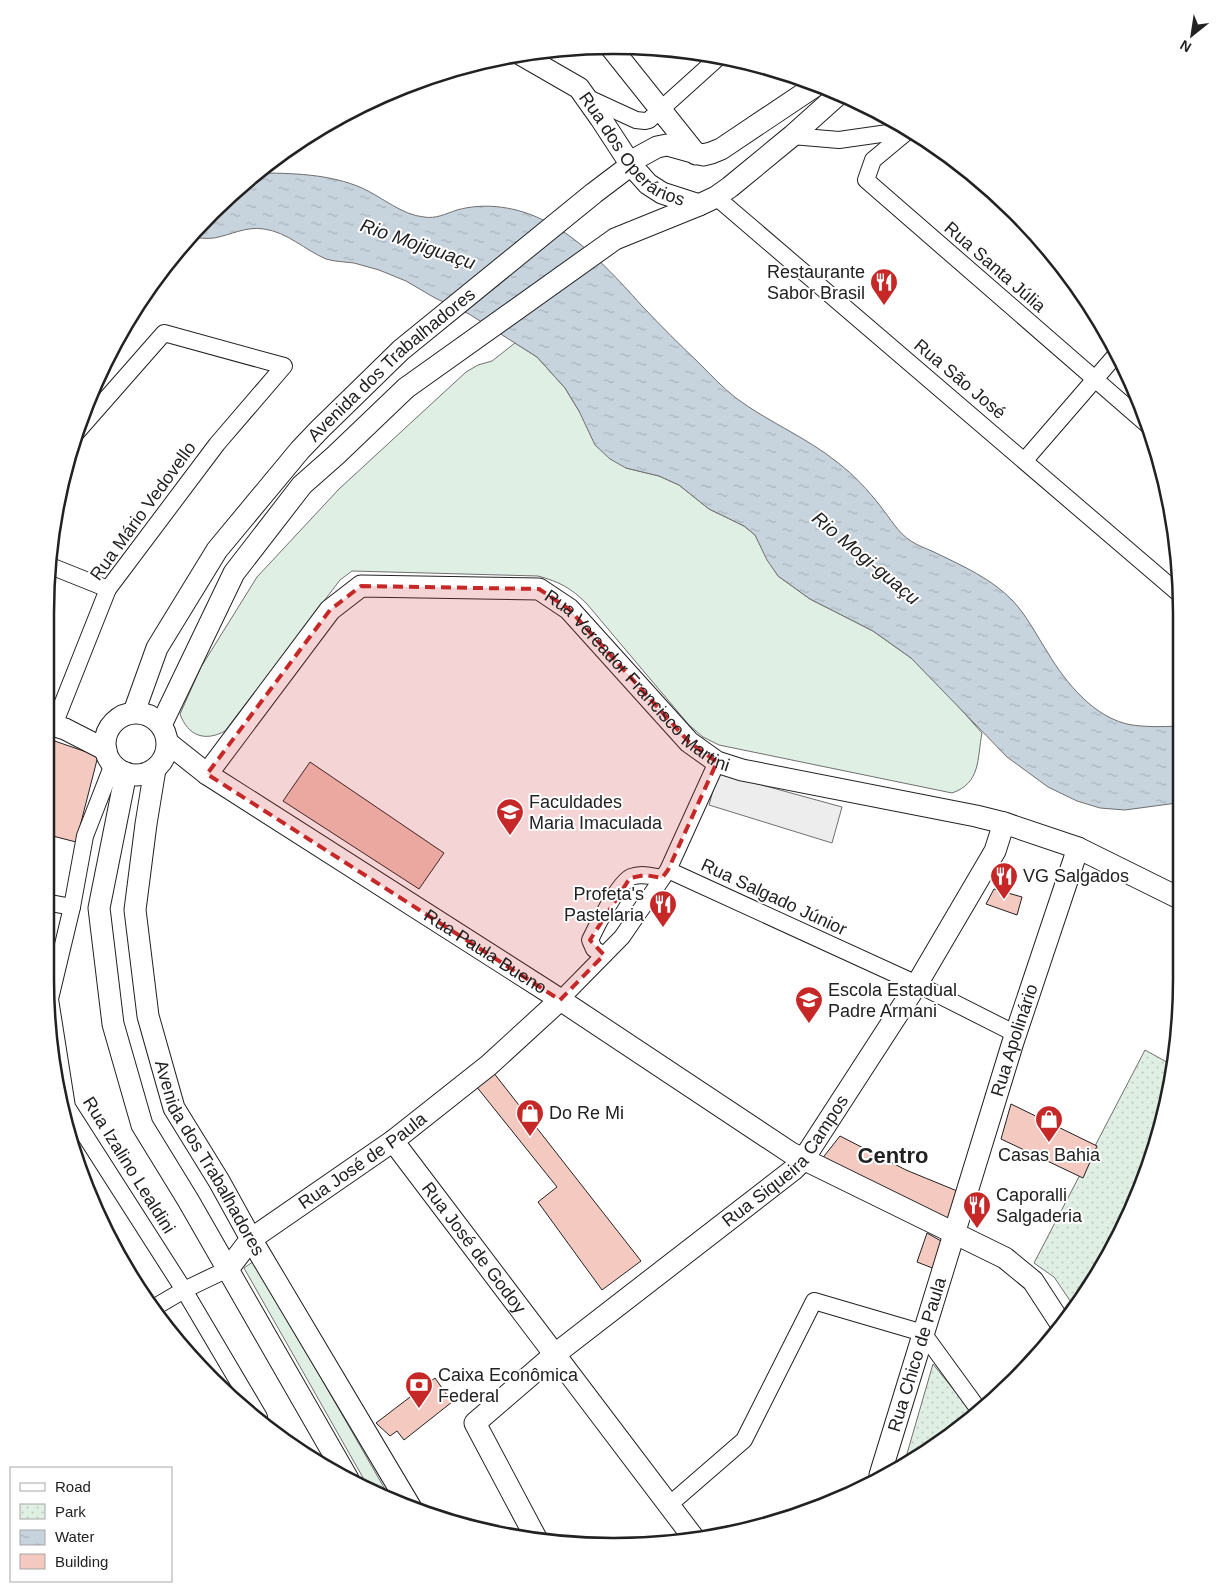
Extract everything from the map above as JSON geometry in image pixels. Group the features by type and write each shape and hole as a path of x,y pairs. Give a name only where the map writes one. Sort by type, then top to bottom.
{"main road":[{"path":"616,54 696,154"},
{"name":"Rua dos Operários","path":"531,60 579,88 631,165 648,184 662,193 708,201"},
{"name":"Avenida dos Trabalhadores","path":"124,717 157,648 217,550 320,429 401,350 572,212 594,192 646,152 667,145 696,154 712,154 810,89"},
{"name":"Avenida dos Trabalhadores","path":"165,734 234,573 302,485 406,388 428,372 615,239 708,201 730,187 834,99"},
{"name":"Rua Vereador Francisco Martini","path":"207,774 330,610 361,586 539,589 568,608 689,742 717,762 742,770 1004,823 1078,848 1173,894"},
{"name":"Rua Paula Bueno","path":"124,717 144,713 154,718 165,734 207,774 560,1000 803,1160 1005,1258 1033,1281 1058,1319"},
{"path":"55,726 124,717"},
{"path":"124,717 108,729 105,740 115,762 99,908 114,1024 142,1124 188,1200 341,1467"},
{"path":"55,726 137,775 156,769 162,762 166,753 165,734"},
{"name":"Avenida dos Trabalhadores","path":"156,769 146,824 135,910 148,1016 174,1108 219,1181 251,1239 405,1498"},
{"name":"Rua Siqueira Campos","path":"533,1532 475,1423 554,1355 803,1160 917,984 995,851 1004,823"},
{"name":"Rua Apolinário","path":"954,1233 1016,1034 1078,848"},
{"name":"Rua José de Paula","path":"228,1269 251,1239 393,1141 490,1065 560,1000"},
{"name":"Rua José de Godoy","path":"393,1141 690,1533"},
{"name":"Rua Chico de Paula","path":"882,1469 954,1233"}],"street":[{"path":"586,97 636,120 649,120 712,63"},
{"path":"792,136 839,140 897,132"},
{"name":"Rua Santa Júlia","path":"903,135 873,160 866,180 1138,417"},
{"name":"Rua São José","path":"708,201 1025,460 1172,588"},
{"name":"Rua Mário Vedovello","path":"55,726 108,589 217,444 284,366 164,333 89,419"},
{"path":"1025,460 1112,359"},
{"path":"56,568 108,589"},
{"name":"Rua Izalino Lealdini","path":"54,978 72,907 85,836 115,762"},
{"path":"560,1000 622,937 665,874 717,762"},
{"path":"604,955 594,949 590,940 597,924 614,897 630,878 665,874"},
{"name":"Rua Salgado Júnior","path":"665,874 917,984 1016,1034"},
{"path":"54,904 72,907"},
{"name":"Rua Izalino Lealdini","path":"72,1120 184,1290 253,1406"},
{"name":"Rua José de Paula","path":"159,1305 184,1290 228,1269"},
{"path":"669,1505 744,1440 814,1301 923,1333 976,1405"}],"highlighted area":[{"path":"361,586 539,589 569,609 689,742 717,762 668,870 662,878 645,875 630,878 590,940 604,955 560,1000 207,774 330,610"}],"green space":[{"path":"515,343 537,357 565,388 579,411 626,468 659,476 679,485 709,509 744,526 755,535 778,576 810,599 873,631 911,658 982,733 976,769 968,783 952,793 719,745 703,737 689,725 581,598 565,586 538,576 352,571 340,580 225,731 211,736 198,735 192,732 180,714 201,667 257,577 339,489 466,372 478,365 492,361"},
{"path":"1145,1050 1166,1062 1154,1123 1131,1193 1116,1226 1070,1301 1054,1277 1034,1263"},
{"path":"254,1261 385,1490 364,1480 244,1268"},
{"path":"933,1364 970,1410 954,1423 907,1455"}],"shaded area":[{"path":"718,773 842,807 832,843 709,805"}],"water":[{"path":"268,173 324,177 350,183 416,216 441,216 457,210 479,206 502,207 535,216 559,229 598,260 731,394 748,407 813,445 849,472 871,495 906,538 977,574 1005,593 1023,613 1064,676 1083,698 1094,707 1106,715 1132,725 1173,726 1173,804 1125,810 1100,808 1077,801 1048,787 1007,757 911,658 873,631 810,599 778,576 767,560 755,535 744,526 709,509 679,485 659,476 626,468 610,459 595,445 579,411 565,388 537,357 469,314 435,298 406,281 379,270 354,263 326,259 288,237 272,231 257,228 214,238 199,238 244,193"}],"building":[{"path":"54,741 98,756 76,842 54,836"},
{"path":"310,762 444,853 419,889 283,801"},
{"name":"VG Salgados","path":"994,889 1022,897 1017,915 986,904"},
{"name":"Do Re Mi","path":"493,1072 641,1261 602,1290 538,1202 557,1187 476,1086"},
{"name":"Casas Bahia","path":"1011,1104 1097,1146 1083,1178 1001,1139"},
{"path":"840,1136 906,1170 962,1193 945,1224 821,1160"},
{"path":"927,1233 948,1245 940,1271 917,1262"},
{"name":"Caixa Econômica Federal","path":"435,1378 452,1402 404,1440 397,1431 390,1436 376,1423"}],"place":[{"name":"Restaurante Sabor Brasil","path":"884,306"},
{"name":"Faculdades Maria Imaculada","path":"510,836"},
{"name":"VG Salgados","path":"1004,900"},
{"name":"Profeta's Pastelaria","path":"663,928"},
{"name":"Escola Estadual Padre Armani","path":"809,1024"},
{"name":"Do Re Mi","path":"530,1137"},
{"name":"Casas Bahia","path":"1049,1143"},
{"name":"Caporalli Salgaderia","path":"977,1229"},
{"name":"Caixa Econômica Federal","path":"419,1409"}],"district":[{"name":"Centro","path":"893,1155"}],"water label":[{"name":"Rio Mojiguaçu","path":"418,244"},
{"name":"Rio Mogi-guaçu","path":"866,558"}]}
